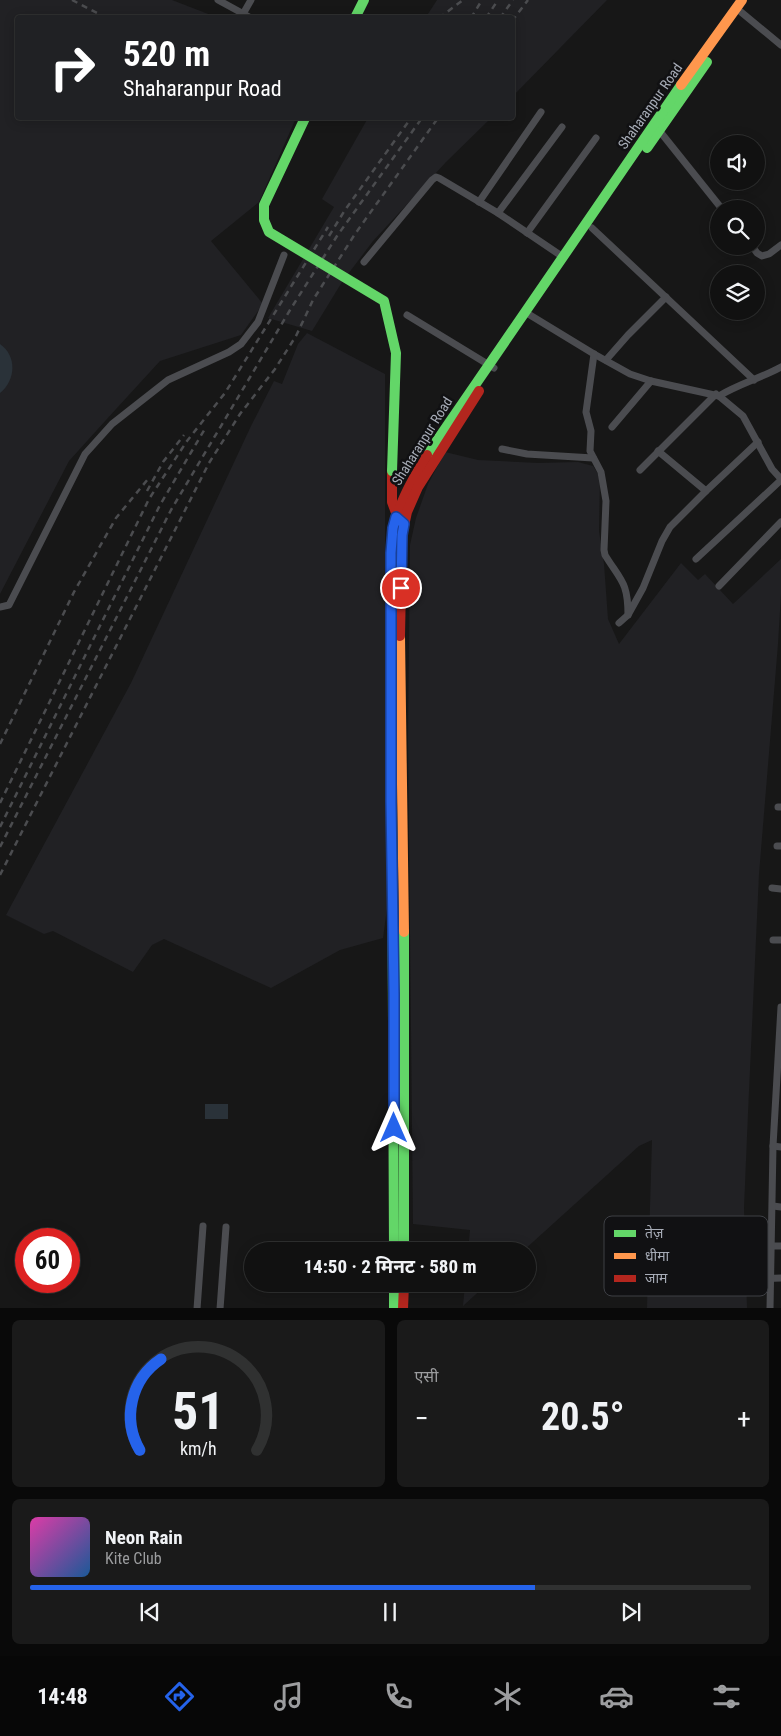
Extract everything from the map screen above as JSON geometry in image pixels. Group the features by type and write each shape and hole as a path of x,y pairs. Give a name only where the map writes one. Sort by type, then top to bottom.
{"main road":[{"path":"356,15 364,0"},
{"name":"Shaharanpur Road","path":"394,1242 394,994 391,802 391,553 393,528 406,512 418,487 492,366 592,228 742,0"},
{"name":"Shaharanpur Road","path":"528,314 563,257 750,0"},
{"path":"304,120 264,205 264,220 269,232 384,301 396,353 392,500 400,520"},
{"name":"Shaharanpur Road","path":"400,520 402,535 400,660 405,1026 404,1242"},
{"path":"394,1292 394,1308"},
{"path":"404,1292 404,1308"}],"street":[{"path":"218,0 243,14 251,0"},
{"path":"741,12 781,45"},
{"path":"479,202 541,112"},
{"path":"498,213 562,127"},
{"path":"657,128 715,200"},
{"path":"527,233 596,138"},
{"path":"364,262 433,178 439,178 498,213 563,257"},
{"path":"592,228 754,380"},
{"path":"760,255 769,254 781,246"},
{"path":"0,607 4,608 9,605 85,454 112,424 168,380 229,352 241,344 258,322 284,255"},
{"path":"606,360 666,297"},
{"path":"528,314 630,374 651,381 718,395 743,416 772,469 781,479 696,559"},
{"path":"407,315 492,366"},
{"path":"594,354 586,412 591,431 590,448 601,472 606,501 605,555 625,586 628,599 628,614"},
{"path":"640,470 718,395 778,369 781,377"},
{"path":"612,427 651,381"},
{"path":"619,623 628,614 643,588 666,533 676,520 706,490 758,442"},
{"path":"502,449 527,454 593,458"},
{"path":"658,451 706,490"},
{"path":"719,586 781,522"},
{"path":"772,888 781,888"},
{"path":"773,940 781,940"},
{"path":"770,1308 781,1008"},
{"path":"773,1206 781,1207"},
{"path":"197,1308 203,1226"},
{"path":"220,1308 226,1227"},
{"path":"768,1246 781,1246"},
{"path":"771,1278 781,1278"}],"shaded area":[{"path":"0,0 172,0 211,15 15,15 15,120 295,120 259,202 211,241 263,304 241,335 160,361 106,420 69,461 0,594"},
{"path":"437,0 607,0 515,94 515,15 427,15"},
{"path":"367,120 489,120 446,162 373,241 342,282 312,331 268,318 334,207 322,199"},
{"path":"307,333 385,374 388,901 383,938 340,950 271,988 164,939 152,945 133,972 53,931 44,934 6,915 131,683 251,426 274,381 282,384 298,344"},
{"path":"0,344 6,349 12,361 12,375 0,393"},
{"path":"445,452 478,460 538,463 578,462 593,466 600,477 599,531 604,564 608,619 619,644 681,563 698,580 705,574 733,604 781,559 778,644 759,874 744,1216 650,1216 652,1140 639,1146 533,1242 469,1242 470,1230 413,1224 408,739 410,545 416,518 428,484"},
{"path":"205,1104 228,1104 228,1119 205,1119"},
{"path":"464,1292 478,1292 463,1306"},
{"path":"647,1296 747,1296 747,1308 647,1308"}],"railway":[{"path":"72,0 101,15"},
{"path":"443,15 463,0"},
{"path":"473,15 482,0"},
{"path":"488,15 498,0"},
{"path":"502,15 513,0"},
{"path":"515,17 528,0"},
{"path":"329,236 345,210 410,120"},
{"path":"0,847 171,510 290,310 337,236 421,120"},
{"path":"0,875 209,463 240,414 275,369 296,336 313,300 355,234 437,120"},
{"path":"0,803 149,499 187,441 225,393 328,227"},
{"path":"0,827 160,505 206,427"},
{"path":"147,491 163,462 184,435"},
{"path":"0,744 74,592 116,518 148,479"}],"traffic: fast":[{"path":"356,15 364,0"},
{"path":"647,148 707,62"},
{"path":"427,455 681,85"},
{"path":"304,120 264,205 264,220 269,232 384,301 396,353 392,471"},
{"path":"391,565 394,1242"},
{"path":"404,932 404,1242"},
{"path":"394,1292 394,1308"}],"traffic: slow":[{"path":"681,85 742,0"},
{"path":"400,636 404,932"}],"traffic: jam":[{"path":"400,636 402,535 407,512 418,487 479,391"},
{"path":"391,565 393,533 400,507 411,482 427,455"},
{"path":"392,471 392,502 398,518"},
{"path":"403,1308 404,1292"}],"route":[{"path":"394,1128 391,553 396,517 404,524 401,588"}]}
